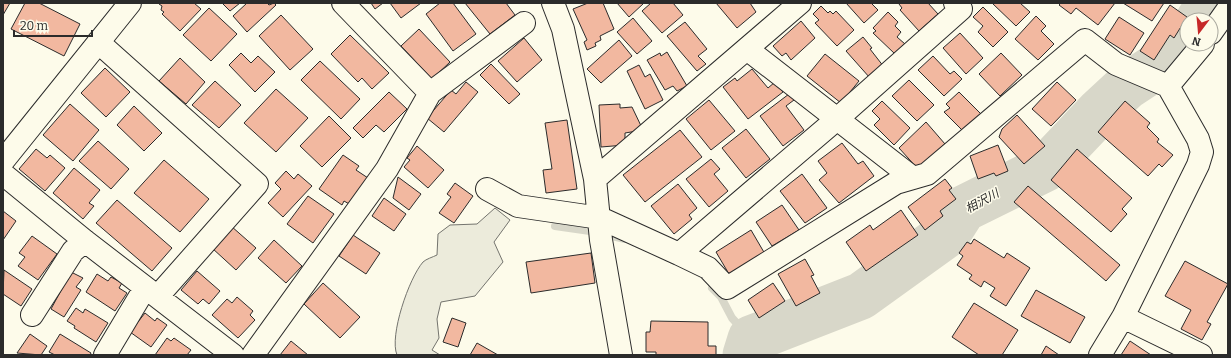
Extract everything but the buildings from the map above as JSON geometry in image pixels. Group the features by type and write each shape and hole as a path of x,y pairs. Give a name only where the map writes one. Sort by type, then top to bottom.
{"street":[{"path":"3,161 130,3"},
{"path":"343,3 430,93"},
{"path":"553,3 562,29 595,179 600,229 621,355"},
{"path":"595,179 800,3"},
{"path":"678,254 837,119 961,9 955,3"},
{"path":"1219,22 1228,9"},
{"path":"253,355 388,169 430,93 524,23"},
{"path":"487,189 518,206 600,229 678,254 708,268 727,288 896,183 927,174 1085,40 1116,64 1161,83 1198,139 1202,152 1198,165 1123,317 1100,355"},
{"path":"98,42 258,184 151,292 106,355"},
{"path":"747,48 913,178"},
{"path":"1161,83 1194,52"},
{"path":"3,174 85,242 233,355"},
{"path":"32,315 73,251 85,242"},
{"path":"1123,317 1201,355"}],"shaded area":[{"path":"495,208 510,220 494,242 503,262 475,296 441,302 437,319 439,338 432,350 440,355 397,355 395,346 396,335 402,307 412,281 423,262 437,255 438,234 450,225 477,224"}],"waterway":[{"name":"相沢川","path":"1205,12 1211,3"},
{"name":"相沢川","path":"746,355 751,339 861,296 947,234 963,209 1046,168 1100,111 1127,86 1162,63 1179,44"},
{"path":"555,226 590,231 625,239"},
{"path":"712,288 721,297 732,318 751,339"}]}
